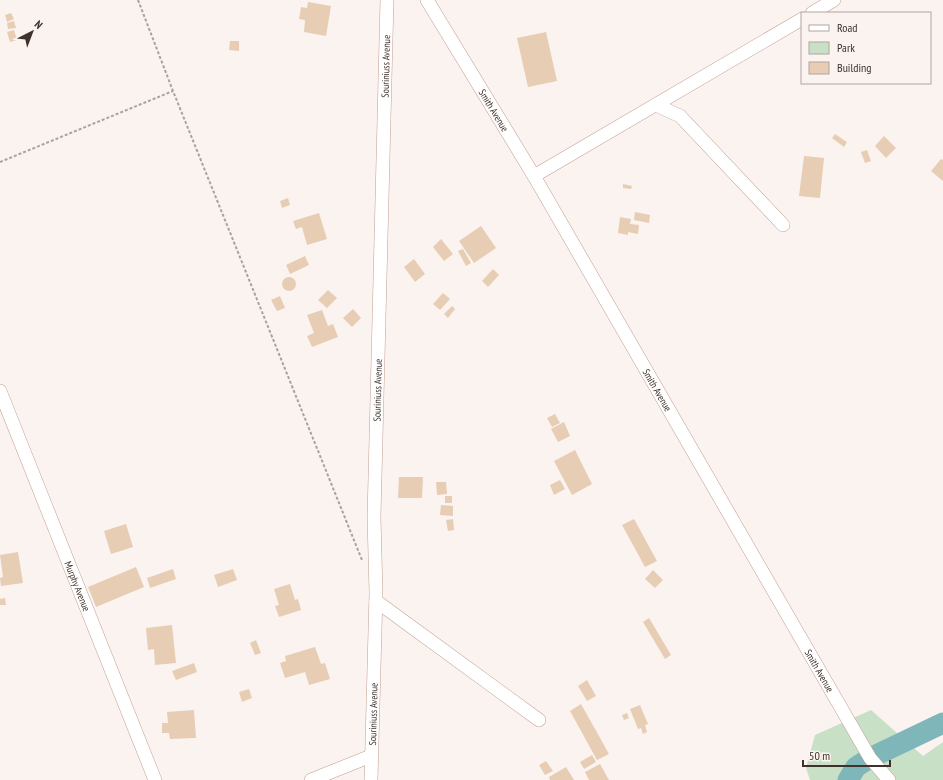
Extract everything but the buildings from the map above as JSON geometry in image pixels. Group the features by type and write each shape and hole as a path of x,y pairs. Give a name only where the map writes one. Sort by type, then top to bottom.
{"street":[{"name":"Souriniuss Avenue","path":"371,780 376,601 374,517 387,0"},
{"name":"Smith Avenue","path":"427,0 534,176 866,751 889,780"},
{"path":"814,12 834,0"},
{"path":"534,176 801,20"},
{"path":"656,105 680,116 783,225"},
{"name":"Murphy Avenue","path":"0,391 155,780"},
{"path":"376,601 539,720"},
{"path":"311,780 371,756"}],"path":[{"path":"138,0 173,91 364,563"},
{"path":"0,162 173,91"}],"green space":[{"path":"871,710 923,756 943,742 943,780 810,780 806,768 815,735"}],"waterway":[{"path":"848,780 856,767 870,758 943,723"}]}
